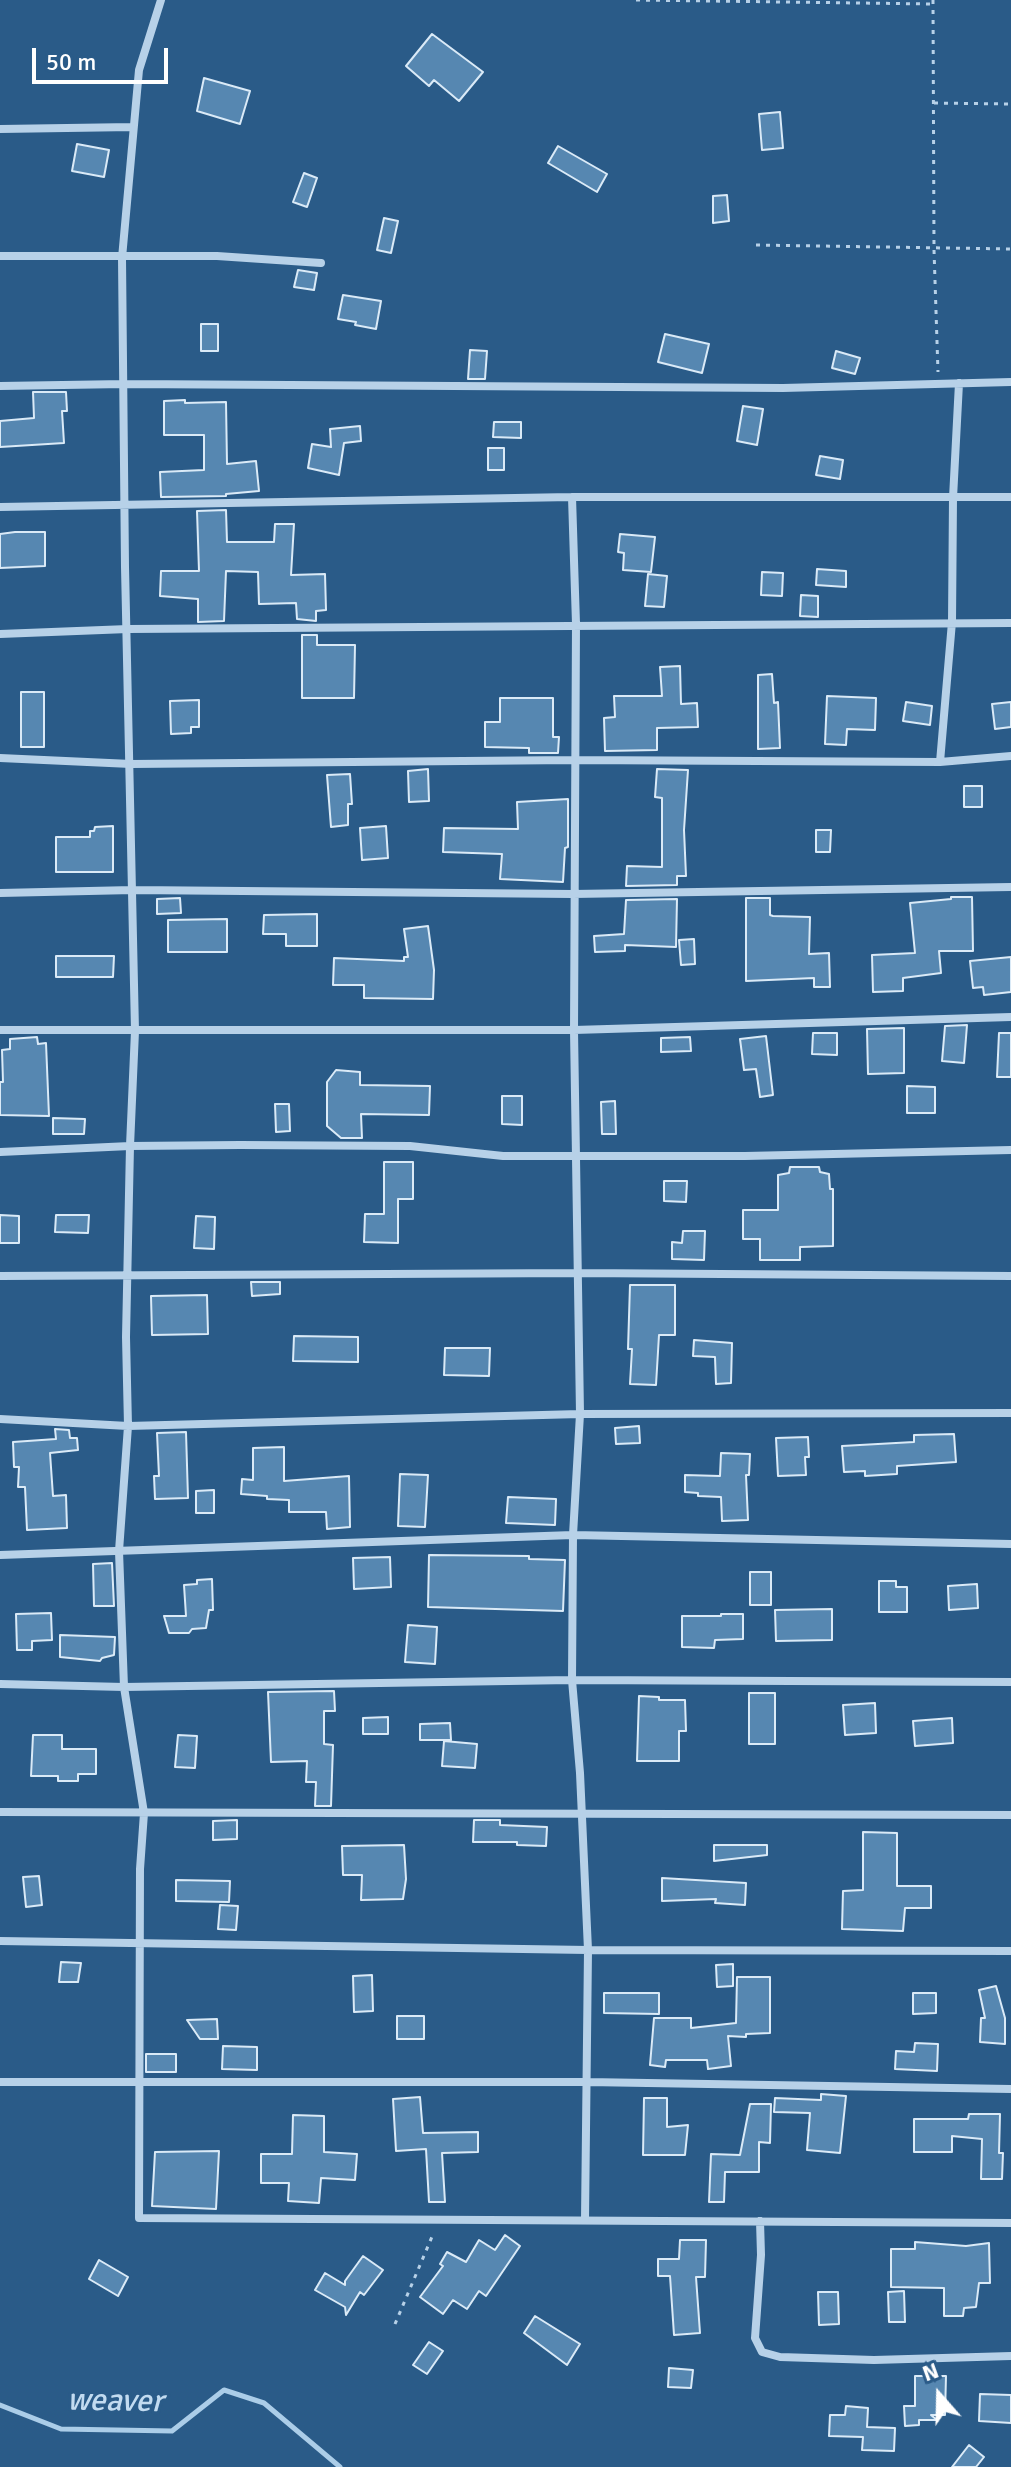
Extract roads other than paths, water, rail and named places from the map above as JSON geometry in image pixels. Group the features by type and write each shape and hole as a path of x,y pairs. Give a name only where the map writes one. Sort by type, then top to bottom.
{"street":[{"path":"161,0 139,70 122,258 135,1031 130,1146 128,1426 119,1551 124,1687 144,1813 140,1869 139,2218 1011,2223"},
{"path":"0,129 133,127"},
{"path":"0,256 217,256 321,263"},
{"path":"0,386 783,388 1011,382"},
{"path":"940,762 952,622 953,498 959,383"},
{"path":"572,497 576,624 573,894 580,1414 573,1535 572,1680 583,1814 588,1950 585,2219"},
{"path":"0,507 572,497 1011,497"},
{"path":"0,634 128,629 576,624 1011,623"},
{"path":"0,758 131,764 574,760 940,762 1011,756"},
{"path":"0,893 133,890 573,894 1011,887"},
{"path":"0,1030 574,1030 1011,1017"},
{"path":"0,1152 130,1146 410,1146 503,1156 745,1156 1011,1150"},
{"path":"0,1276 578,1273 1011,1276"},
{"path":"0,1419 128,1426 580,1414 1011,1413"},
{"path":"0,1555 573,1535 1011,1544"},
{"path":"0,1684 124,1687 572,1680 1011,1682"},
{"path":"0,1812 1011,1815"},
{"path":"0,1941 588,1950 1011,1951"},
{"path":"0,2082 587,2082 1011,2089"},
{"path":"760,2221 761,2255 755,2338 762,2352 780,2357 874,2360 1011,2356"}],"waterway":[{"name":"weaver","path":"0,2405 61,2429 172,2431 224,2390 264,2403 340,2467"}]}
